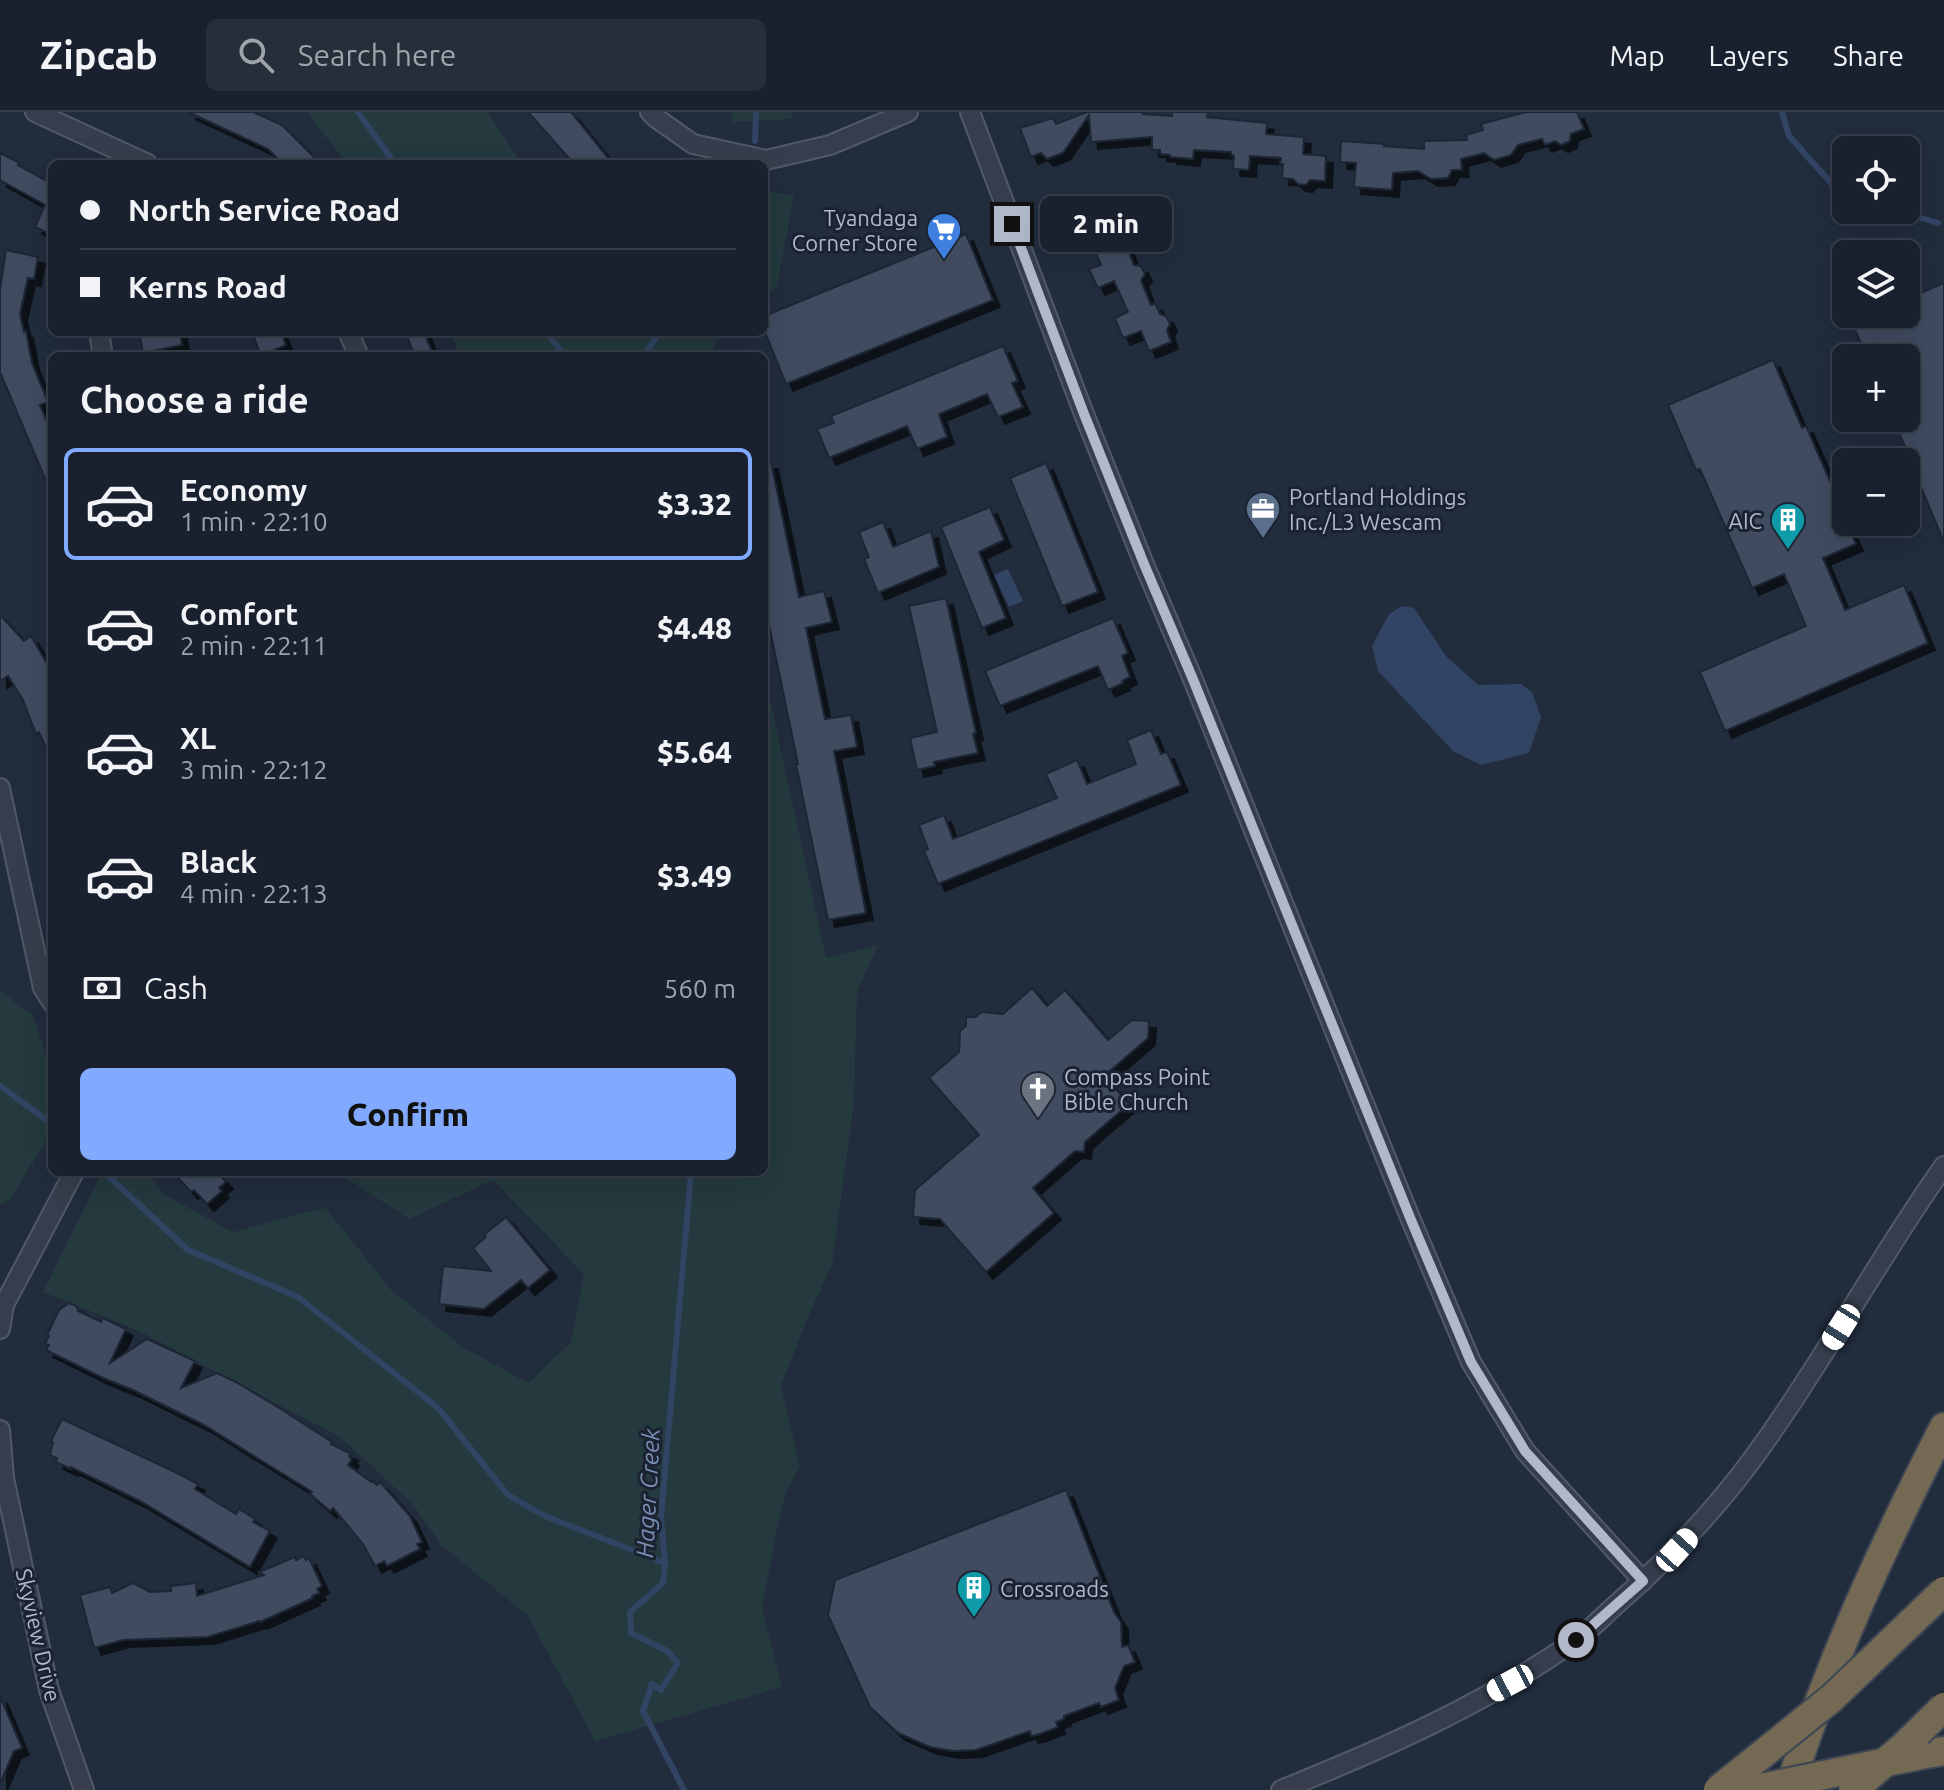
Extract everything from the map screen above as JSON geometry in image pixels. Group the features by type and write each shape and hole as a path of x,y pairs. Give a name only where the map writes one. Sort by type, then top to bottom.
{"highway":[{"path":"1789,1790 1849,1629 1899,1516 1944,1427"},
{"path":"1718,1790 1832,1698 1944,1591"},
{"path":"1853,1790 1944,1707"},
{"path":"1751,1790 1932,1753"}],"street":[{"path":"35,112 139,160"},
{"path":"650,112 693,144 766,160 830,145 908,112"},
{"path":"970,112 1144,564 1471,1362 1525,1451 1643,1581"},
{"path":"0,788 43,988 48,996"},
{"path":"1281,1790 1377,1750 1510,1683 1576,1640 1677,1550 1717,1505 1767,1439 1826,1353 1909,1215 1944,1166"},
{"path":"0,1329 4,1305 72,1176"},
{"name":"Skyview Drive","path":"0,1430 4,1478 49,1690 84,1790"}],"green space":[{"path":"307,112 488,112 519,160 344,160"},
{"path":"731,112 791,112 794,119 732,122"},
{"path":"768,192 794,195 777,287 768,293"},
{"path":"452,336 722,336 712,352 458,352"},
{"path":"768,690 826,958 878,945 857,992 854,1102 832,1265 781,1386 800,1467 786,1492 762,1608 782,1687 595,1741 528,1616 441,1545 414,1506 340,1437 139,1331 43,1292 100,1176 149,1176 163,1194 233,1232 325,1207 392,1291 463,1347 528,1383 571,1342 584,1274 493,1180 409,1219 343,1176 768,1176"},
{"path":"0,990 33,1016 48,1059 48,1138 10,1199 0,1205"}],"water":[{"path":"1008,569 1023,601 1009,607 994,575"},
{"path":"1402,606 1414,608 1446,656 1478,685 1521,684 1532,692 1541,717 1529,753 1481,765 1453,751 1378,671 1372,646 1389,614"}],"building":[{"path":"188,112 253,112 282,125 317,160 279,160 268,149"},
{"path":"528,112 571,112 610,160 570,160"},
{"path":"1087,112 1143,112 1172,116 1172,112 1208,112 1207,117 1267,123 1266,134 1304,137 1303,154 1326,156 1325,181 1310,180 1306,185 1282,178 1281,158 1250,156 1249,170 1233,169 1234,156 1231,152 1194,150 1193,159 1170,157 1160,154 1160,150 1152,150 1152,137 1091,142 1089,115 1063,153 1047,159 1041,153 1031,157 1020,128 1053,118 1056,124"},
{"path":"1526,112 1577,112 1584,129 1571,134 1570,141 1561,145 1555,141 1545,145 1542,139 1518,145 1511,155 1494,160 1484,153 1461,159 1462,170 1452,170 1448,178 1431,179 1418,171 1393,173 1392,190 1354,187 1356,163 1340,162 1341,141 1424,149 1424,141 1467,140 1466,135 1483,130 1481,124"},
{"path":"0,153 48,182 48,233 35,227 45,205 0,180"},
{"path":"1099,202 1101,208 1116,202 1132,239 1125,242 1134,265 1141,266 1145,274 1141,280 1151,305 1155,303 1170,324 1167,330 1171,342 1149,351 1141,331 1123,338 1115,318 1128,312 1114,281 1098,288 1089,269 1101,265 1085,228 1074,233 1066,214"},
{"path":"966,234 993,300 786,384 766,336 768,314"},
{"path":"6,250 38,257 34,279 28,278 20,314 32,363 48,402 40,405 48,424 48,486 0,372 0,290"},
{"path":"1944,283 1944,542 1920,485 1920,448 1906,448 1898,432 1920,432 1920,344 1861,344 1854,328 1920,328 1920,293"},
{"path":"140,336 181,336 182,345 143,352"},
{"path":"254,336 283,336 286,345 270,352 260,352"},
{"path":"407,336 426,336 432,352 413,352"},
{"path":"1003,346 1018,381 1012,383 1023,407 998,417 987,394 939,414 947,437 917,449 907,426 829,458 817,429 834,423 831,416"},
{"name":"AIC","path":"1773,360 1802,428 1806,426 1832,480 1832,536 1852,536 1856,544 1823,558 1845,610 1904,585 1928,643 1725,731 1700,672 1806,626 1784,574 1752,588 1668,405"},
{"path":"768,462 771,462 799,597 824,591 832,622 806,628 825,719 851,715 857,747 834,751 866,913 828,920 768,620"},
{"path":"1046,463 1098,592 1062,606 1010,478"},
{"path":"990,507 1004,540 979,552 1006,618 982,628 941,527"},
{"path":"883,522 893,547 931,531 939,567 878,593 864,559 869,557 859,532"},
{"path":"946,598 978,753 934,762 935,766 917,770 910,738 937,732 909,606"},
{"path":"0,615 24,641 31,636 48,665 48,753 8,676 0,681"},
{"path":"1113,618 1128,653 1122,656 1130,677 1123,683 1108,690 1098,666 1000,706 985,671"},
{"path":"1151,730 1161,754 1167,752 1181,785 938,884 924,851 928,849 919,825 944,815 953,839 1057,798 1046,774 1077,760 1087,784 1136,764 1127,740"},
{"name":"Compass Point Bible Church","path":"1032,988 1047,1006 1065,990 1108,1040 1132,1020 1149,1021 1148,1038 1104,1076 1129,1104 1085,1142 1084,1152 1075,1151 1033,1188 1054,1213 986,1272 940,1219 913,1217 915,1190 979,1135 929,1078 959,1052 960,1031 966,1026 966,1017 976,1017 981,1012 1003,1014"},
{"path":"177,1176 221,1176 226,1182 219,1188 222,1191 207,1204 194,1190 191,1192"},
{"path":"506,1217 550,1270 528,1288 521,1280 484,1309 439,1304 443,1266 491,1271 473,1248"},
{"path":"69,1303 101,1322 103,1318 126,1329 110,1363 147,1339 195,1361 181,1388 217,1373 351,1454 348,1465 371,1482 377,1485 380,1482 410,1516 422,1542 417,1544 420,1549 387,1566 384,1561 375,1566 363,1544 333,1508 330,1511 310,1494 312,1492 204,1425 46,1350 49,1345 45,1344 47,1335 59,1310"},
{"path":"62,1419 177,1473 198,1484 195,1489 236,1514 239,1509 255,1519 253,1522 270,1531 250,1567 140,1501 56,1462 57,1458 50,1455 51,1441"},
{"name":"Crossroads","path":"1066,1490 1114,1612 1121,1622 1122,1647 1128,1645 1135,1662 1124,1666 1115,1688 1119,1700 1101,1707 1099,1703 1064,1716 1056,1722 1058,1727 1040,1734 1031,1736 1030,1731 976,1750 953,1751 930,1747 898,1733 870,1707 828,1615 835,1580"},
{"path":"304,1556 306,1560 309,1558 322,1586 317,1589 319,1593 260,1622 208,1637 123,1640 94,1648 80,1595 110,1587 112,1593 133,1583 150,1592 171,1591 171,1586 196,1583 197,1596 264,1575 259,1572"},
{"path":"0,1696 22,1748 14,1751 0,1784"}],"waterway":[{"path":"358,112 392,160"},
{"path":"755,141 756,112"},
{"name":"Hager Creek","path":"1782,112 1789,136 1832,184"},
{"name":"Hager Creek","path":"1920,218 1938,223"},
{"path":"549,336 562,352"},
{"path":"646,352 657,336"},
{"path":"0,1086 48,1121"},
{"path":"108,1176 188,1250 298,1297 438,1408 508,1495 545,1516 665,1563"},
{"name":"Hager Creek","path":"684,1790 643,1711 652,1684 661,1690 678,1663 667,1651 631,1633 630,1612 663,1583 665,1563 661,1518 691,1176"}],"place":[{"name":"Tyandaga Corner Store","path":"944,261"},
{"name":"Portland Holdings Inc./L3 Wescam","path":"1263,540"},
{"name":"AIC","path":"1788,551"},
{"name":"Compass Point Bible Church","path":"1038,1120"},
{"name":"Crossroads","path":"974,1619"}],"route":[{"path":"1012,224 1144,564 1471,1362 1525,1451 1643,1581 1576,1640"}]}
